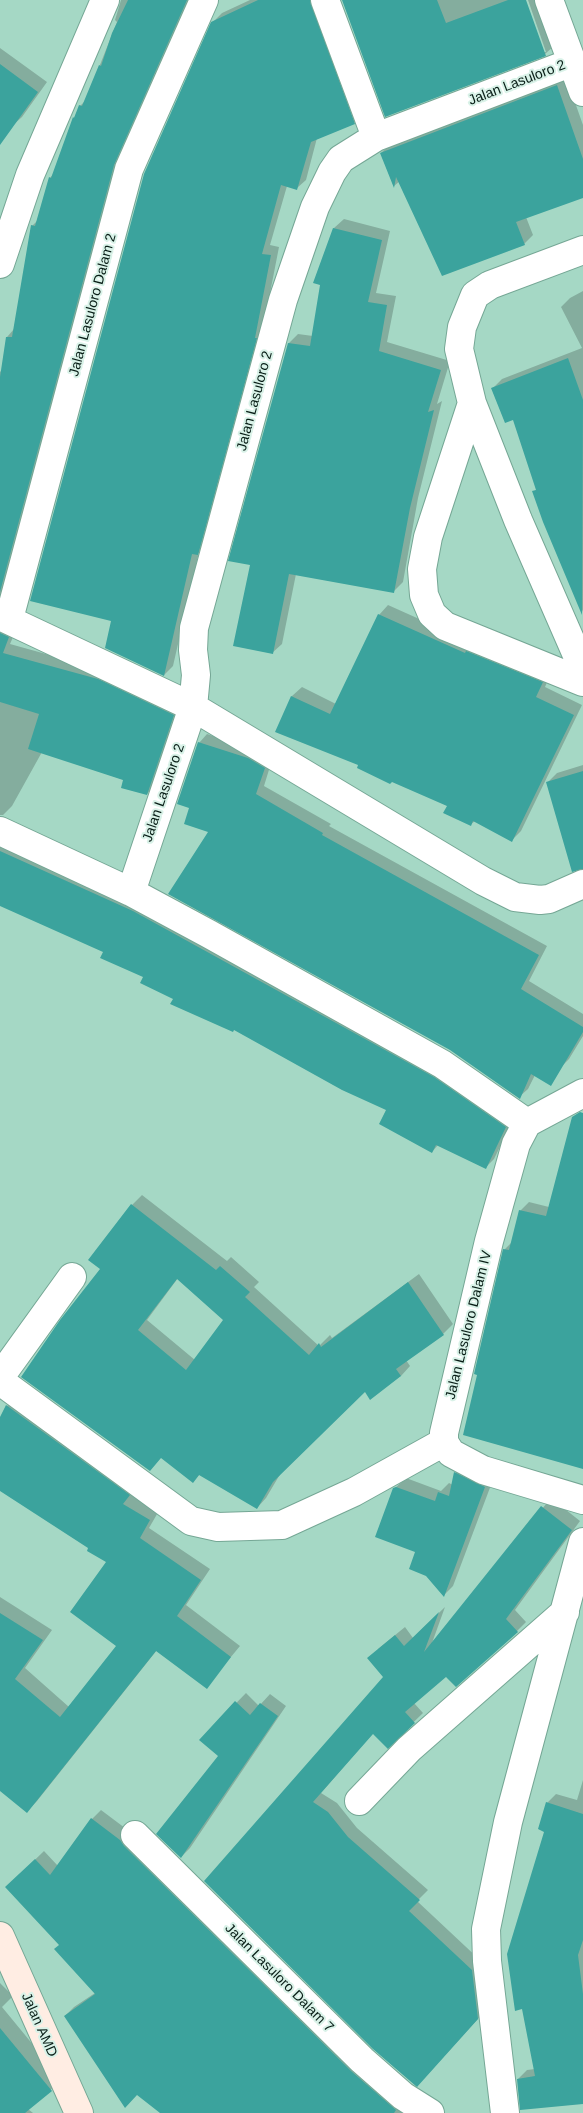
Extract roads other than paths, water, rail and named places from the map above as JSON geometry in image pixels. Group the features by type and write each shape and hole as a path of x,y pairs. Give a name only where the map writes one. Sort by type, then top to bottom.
{"street":[{"path":"0,264 30,175 105,0"},
{"name":"Jalan Lasuloro Dalam 2","path":"204,0 129,169 4,618 193,707 482,881 515,897 540,900 549,899 583,884"},
{"path":"325,0 376,137"},
{"path":"551,0 583,92"},
{"name":"Jalan Lasuloro 2","path":"131,892 193,707 196,675 193,650 194,628 283,300 315,207 332,172 341,159 376,137 572,62"},
{"path":"583,250 490,285 475,295 462,326 459,349 472,403 518,520 583,669"},
{"path":"472,403 428,537 422,569 424,595 432,614 445,626 583,682"},
{"path":"0,831 131,892 442,1064 527,1123 583,1093"},
{"name":"Jalan Lasuloro Dalam IV","path":"444,1442 444,1426 489,1241 516,1144 527,1123"},
{"path":"0,1377 72,1277"},
{"path":"0,1381 192,1521 218,1527 282,1525 354,1492 444,1442 452,1453 483,1470 583,1500"},
{"path":"505,2113 487,1961 486,1929 508,1822 566,1612 583,1542"},
{"path":"359,1801 409,1748 566,1612"},
{"name":"Jalan Lasuloro Dalam 7","path":"135,1835 362,2060 403,2096 430,2113"},
{"name":"Jalan AMD","path":"0,1936 72,2110"}]}
